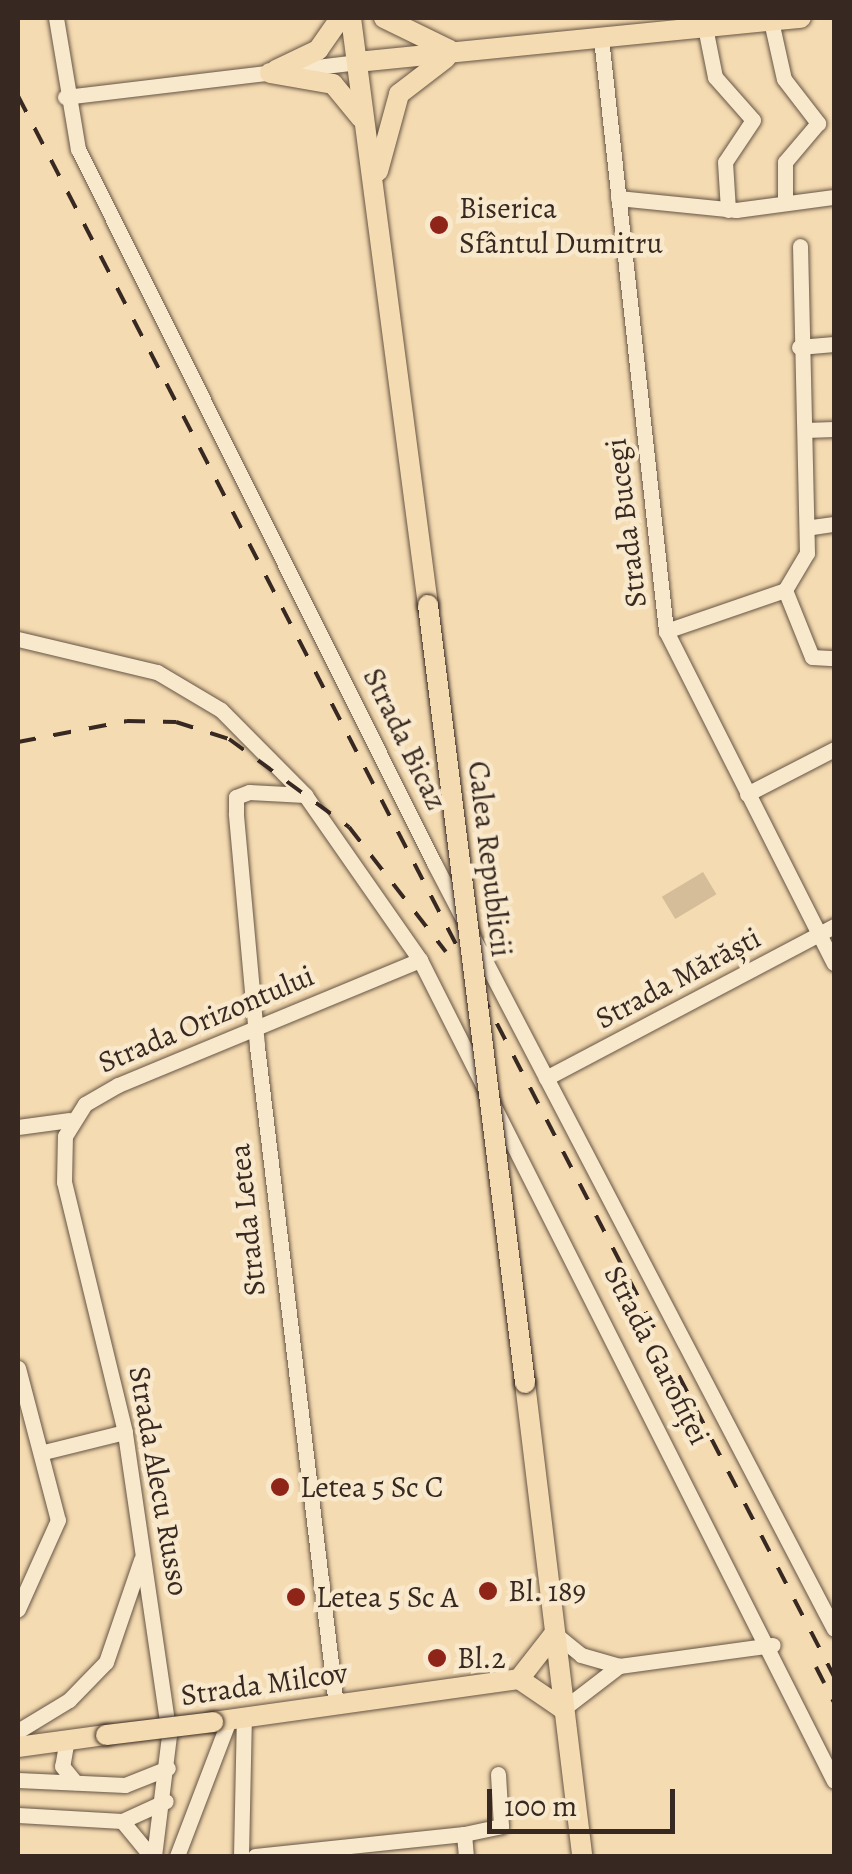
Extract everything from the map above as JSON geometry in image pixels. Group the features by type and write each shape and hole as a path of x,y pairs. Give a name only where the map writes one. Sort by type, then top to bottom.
{"main road":[{"path":"270,72 318,50 340,18"},
{"name":"Calea Republicii","path":"351,18 428,605 582,1856"},
{"path":"384,18 462,52"},
{"path":"357,62 744,20 801,18"},
{"path":"376,208 390,109 424,70 462,52"},
{"path":"270,72 333,84 364,124"},
{"path":"554,1633 519,1679 563,1709"},
{"name":"Strada Milcov","path":"18,1747 519,1679"}],"street":[{"name":"Strada Bicaz","path":"56,18 64,98 78,148 546,1078 834,1629"},
{"path":"771,20 784,79 818,123 785,162 784,202"},
{"path":"704,27 715,77 753,120 725,162 728,210"},
{"name":"Strada Bucegi","path":"601,38 666,631 747,794 827,930 834,962"},
{"path":"64,98 357,62"},
{"path":"618,198 728,210 834,198"},
{"path":"800,246 799,346 812,527 785,590 812,657 834,658"},
{"path":"799,346 834,344"},
{"path":"805,430 834,429"},
{"path":"812,527 834,524"},
{"path":"666,631 785,590"},
{"path":"18,639 157,672 220,710 305,796 420,960"},
{"path":"747,794 834,748"},
{"name":"Strada Letea","path":"305,796 236,798 255,1028 336,1705"},
{"name":"Strada Mărăști","path":"546,1078 827,930"},
{"name":"Strada Orizontului","path":"18,1128 70,1120 118,1084 420,960"},
{"name":"Strada Garofiței","path":"420,960 773,1645 834,1781"},
{"name":"Strada Alecu Russo","path":"70,1120 64,1182 126,1432 144,1536 168,1768 166,1801 152,1856"},
{"path":"18,1368 44,1452 58,1520 18,1609"},
{"path":"44,1452 126,1432"},
{"path":"18,1730 69,1700 106,1662 131,1610 144,1536"},
{"path":"554,1633 581,1656 619,1666 773,1645"},
{"path":"563,1709 619,1666"},
{"path":"177,1856 228,1720"},
{"path":"228,1720 241,1856"},
{"path":"68,1740 62,1766 75,1782"},
{"path":"18,1780 142,1784 168,1768"},
{"path":"255,1856 464,1834 501,1826 498,1774"},
{"path":"18,1815 122,1821 166,1801"},
{"path":"122,1821 152,1856"},
{"path":"464,1834 466,1856"}],"shaded area":[{"path":"703,872 716,894 675,919 662,897"}],"railway":[{"path":"18,96 834,1676"},
{"path":"18,742 127,721 176,722 229,739 349,827 446,952"},
{"path":"816,1667 834,1702"}],"place":[{"name":"Biserica Sfântul Dumitru","path":"439,225"},
{"name":"Letea 5 Sc C","path":"280,1487"},
{"name":"Bl. 189","path":"488,1591"},
{"name":"Letea 5 Sc A","path":"296,1597"},
{"name":"Bl.2","path":"437,1658"}]}
